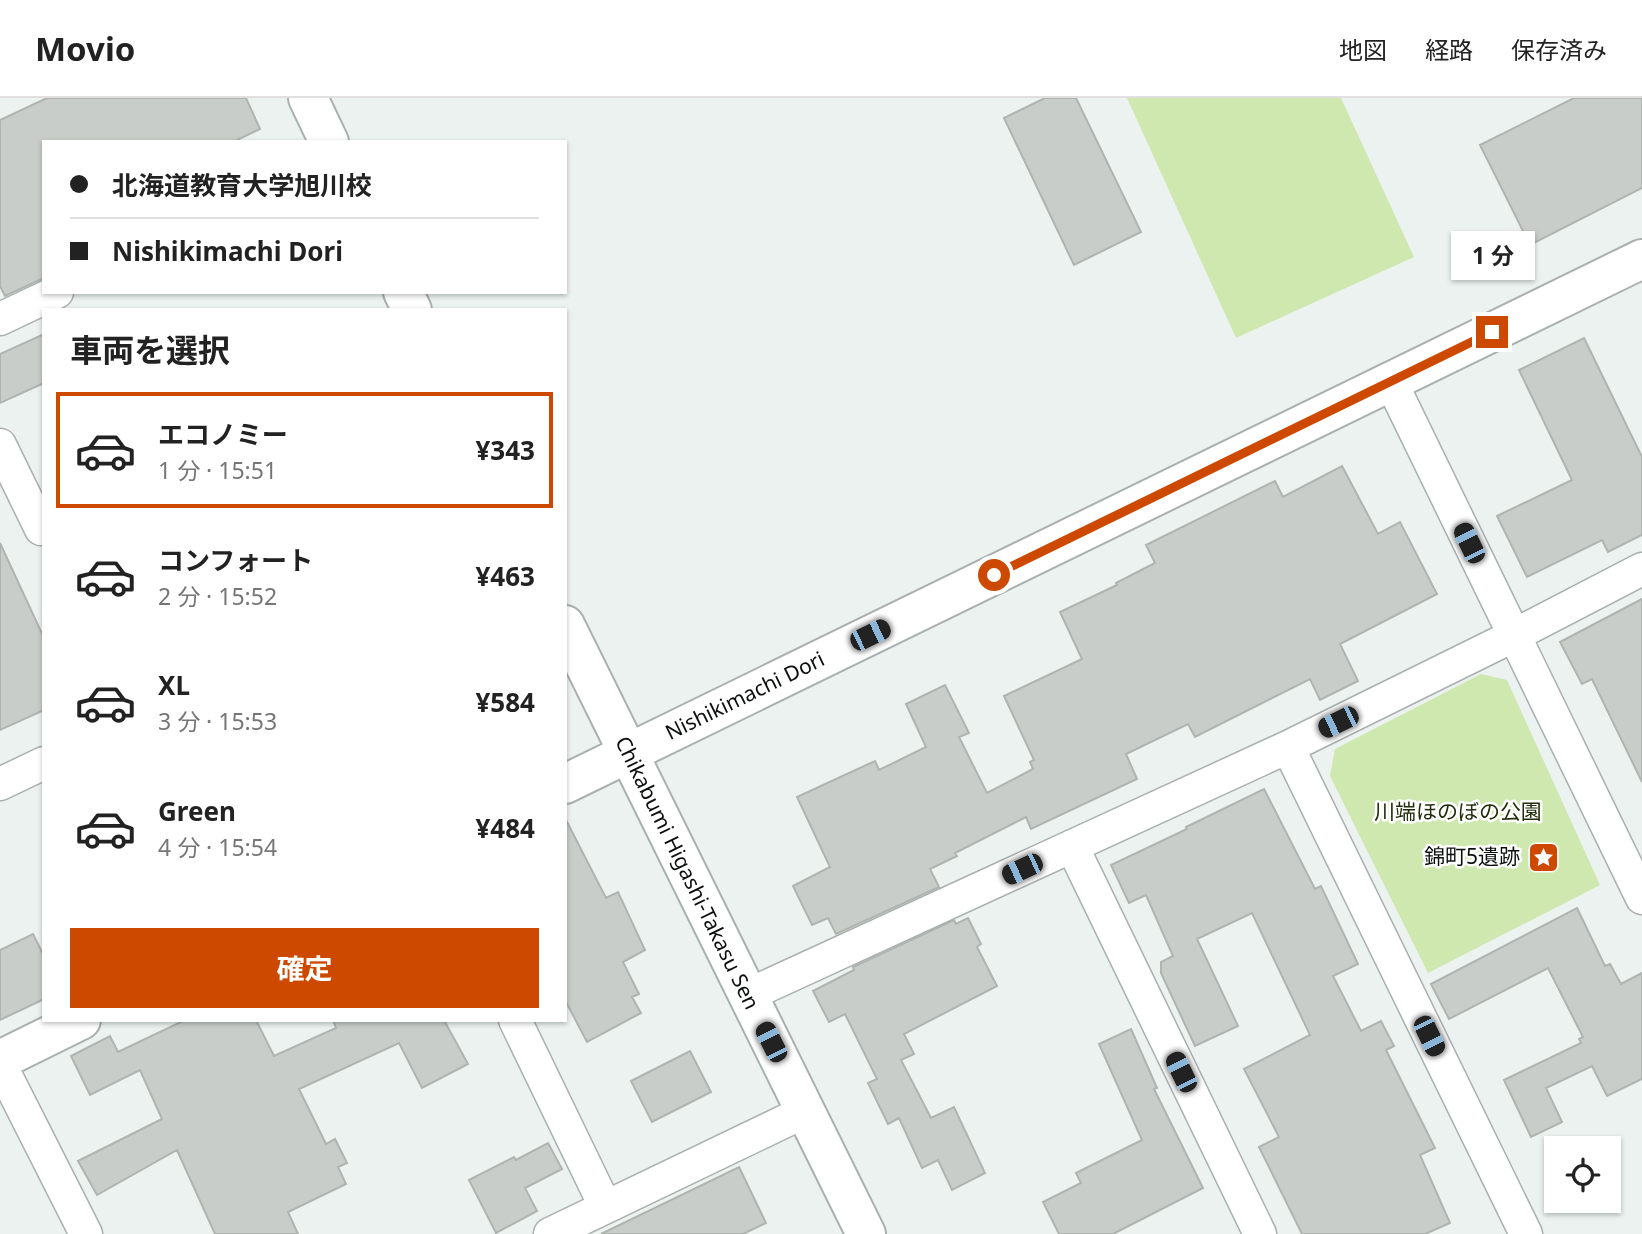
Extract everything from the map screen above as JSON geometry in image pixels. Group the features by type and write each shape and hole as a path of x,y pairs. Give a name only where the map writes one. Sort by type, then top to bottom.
{"street":[{"path":"307,98 328,140"},
{"name":"Nishikimachi Dori","path":"567,783 1642,259"},
{"path":"0,319 53,294"},
{"path":"1391,382 1642,898"},
{"path":"0,445 42,528"},
{"path":"748,995 1288,747 1642,569"},
{"name":"Chikabumi Higashi-Takasu Sen","path":"567,629 866,1234"},
{"path":"1288,747 1525,1234"},
{"path":"0,784 42,764"},
{"path":"1072,846 1260,1234"},
{"path":"77,1022 0,1062 86,1234"},
{"path":"515,1022 605,1206"},
{"path":"560,1232 605,1206 806,1111"}],"green space":[{"path":"1127,98 1341,98 1414,257 1236,338"},
{"name":"川端ほのぼの公園","path":"1481,674 1507,680 1600,885 1428,973 1330,776 1335,749"}],"building":[{"path":"47,98 246,98 260,129 237,140 42,140 42,279 5,296 0,286 0,120"},
{"path":"1045,98 1076,98 1141,232 1074,265 1004,118"},
{"path":"1574,98 1642,98 1642,188 1530,245 1480,145"},
{"path":"42,335 42,384 0,403 0,354"},
{"path":"1584,338 1642,457 1642,535 1608,552 1602,540 1527,577 1497,516 1572,480 1519,370"},
{"path":"1342,466 1378,534 1400,522 1437,594 1340,644 1358,681 1320,700 1310,679 1195,737 1188,724 1126,754 1137,779 1031,829 1026,817 955,853 957,856 930,869 939,887 836,934 828,918 812,925 793,886 830,867 797,797 875,761 879,770 926,747 906,704 945,685 969,733 959,737 987,793 1033,769 1030,762 1034,760 1004,696 1082,659 1060,612 1117,585 1116,583 1155,563 1146,545 1275,481 1283,497"},
{"path":"0,543 42,634 42,711 0,730"},
{"path":"1642,599 1642,782 1592,679 1582,684 1560,642"},
{"path":"1264,789 1315,889 1321,886 1358,964 1333,976 1361,1031 1381,1021 1394,1046 1386,1050 1435,1148 1420,1155 1450,1223 1425,1234 1302,1234 1259,1147 1279,1137 1244,1069 1310,1035 1252,913 1197,939 1238,1026 1195,1046 1161,973 1161,962 1173,956 1146,895 1129,903 1111,865"},
{"path":"567,822 606,898 618,892 645,950 623,962 639,994 632,997 641,1013 587,1042 567,1004"},
{"path":"1577,908 1605,966 1610,964 1621,984 1642,973 1642,1079 1607,1096 1592,1066 1546,1088 1562,1122 1531,1137 1504,1080 1581,1043 1579,1039 1583,1037 1548,968 1449,1019 1431,984"},
{"path":"968,918 981,944 977,947 997,986 904,1034 914,1054 901,1060 931,1118 954,1107 985,1173 952,1190 938,1160 922,1168 899,1118 888,1124 868,1083 877,1079 845,1014 829,1022 813,991 854,970 853,967 954,920 956,924"},
{"path":"33,934 42,952 42,1000 0,1020 0,950"},
{"path":"181,1022 257,1022 274,1056 336,1028 334,1022 445,1022 468,1064 422,1088 399,1043 299,1089 326,1144 335,1139 347,1163 338,1167 346,1184 288,1212 298,1234 215,1234 177,1150 97,1195 78,1161 162,1119 140,1070 90,1095 71,1056 110,1036 118,1052"},
{"path":"1131,1029 1157,1088 1154,1089 1203,1188 1113,1234 1059,1234 1043,1202 1081,1183 1076,1173 1142,1140 1099,1044"},
{"path":"690,1051 711,1092 652,1122 631,1081"},
{"path":"548,1143 562,1169 525,1188 537,1211 496,1233 469,1180"},
{"path":"739,1167 766,1223 743,1234 601,1234"}],"place":[{"name":"錦町5遺跡","path":"1543,857"}],"route":[{"path":"994,575 1492,332"}]}
